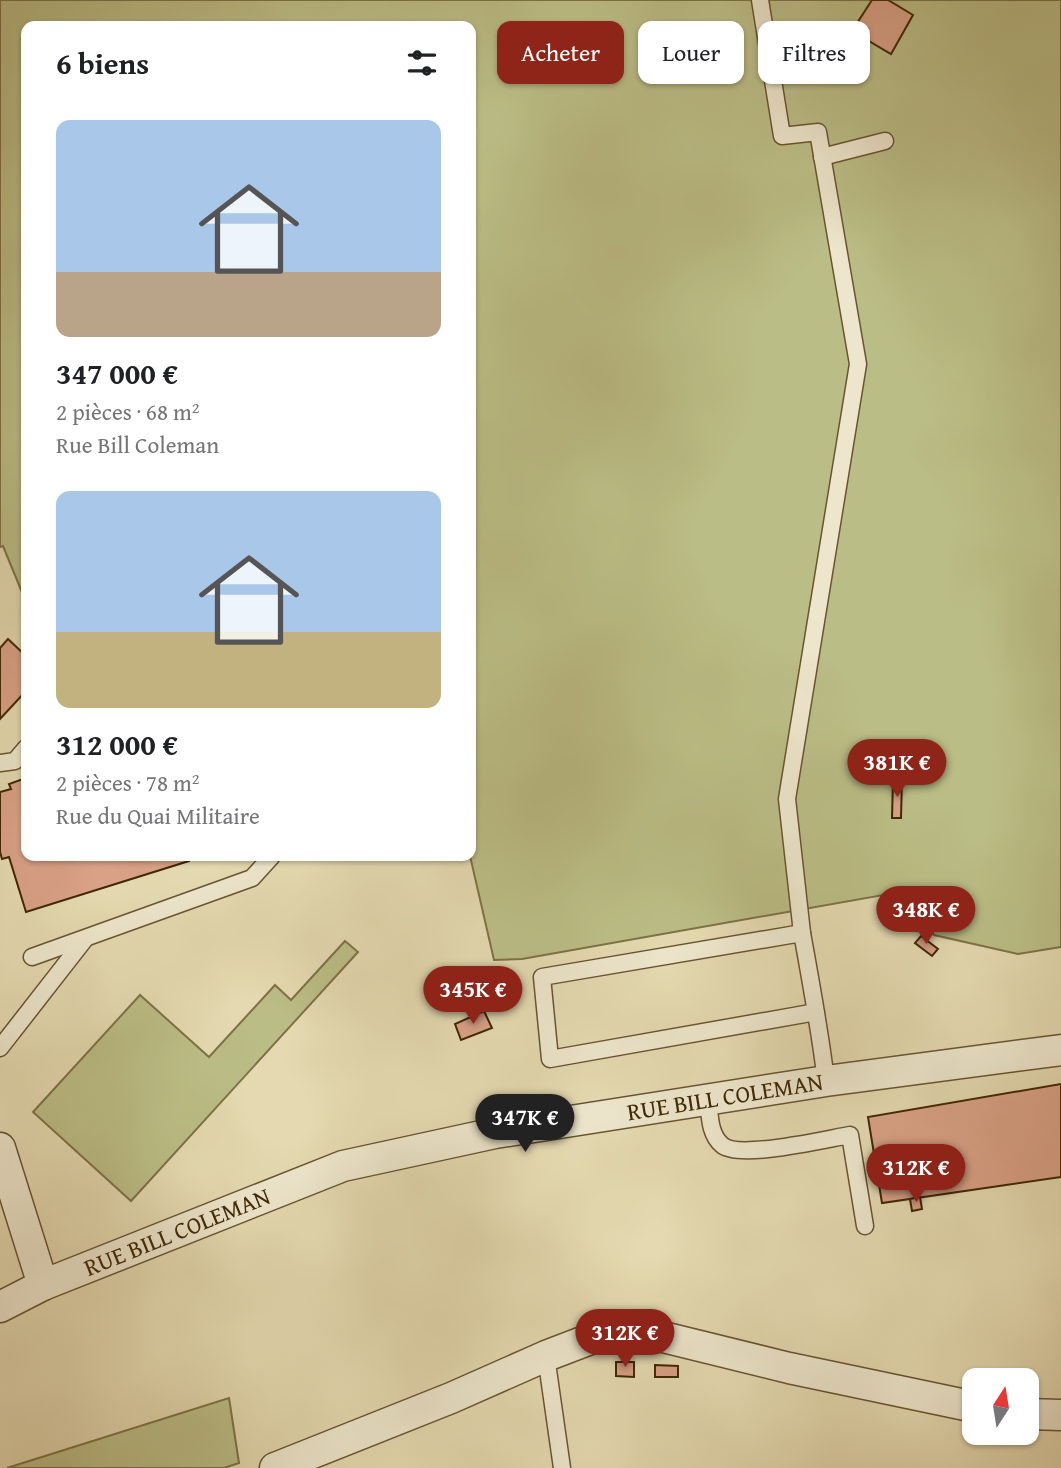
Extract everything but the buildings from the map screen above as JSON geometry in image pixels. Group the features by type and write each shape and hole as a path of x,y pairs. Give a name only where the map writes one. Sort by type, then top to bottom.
{"street":[{"name":"RUE BILL COLEMAN","path":"0,1307 43,1285 343,1166 495,1133 826,1080 1061,1050"},
{"path":"0,1148 43,1285"},
{"path":"275,1468 451,1398 546,1356 593,1338 622,1333 655,1335 803,1371 962,1404"},
{"path":"1040,1414 1061,1415"}],"lane":[{"path":"760,0 782,136 818,132 859,364 787,799 802,933 826,1080"},
{"path":"822,157 885,141"},
{"path":"0,763 15,761 21,754"},
{"path":"32,957 252,878 267,861"},
{"path":"802,933 542,977 550,1059 816,1012"},
{"path":"0,1048 86,938"},
{"path":"708,1100 711,1128 721,1144 730,1150 755,1151 850,1135 865,1226"},
{"path":"546,1356 562,1468"}],"green space":[{"path":"0,0 1061,0 1061,947 1018,954 934,935 900,892 522,959 494,960 471,861 476,861 476,21 21,21 21,590 3,546 0,547"},
{"path":"345,941 358,952 131,1201 33,1112 140,995 209,1057 275,985 291,1000"},
{"path":"229,1398 239,1463 224,1468 7,1468"}]}
